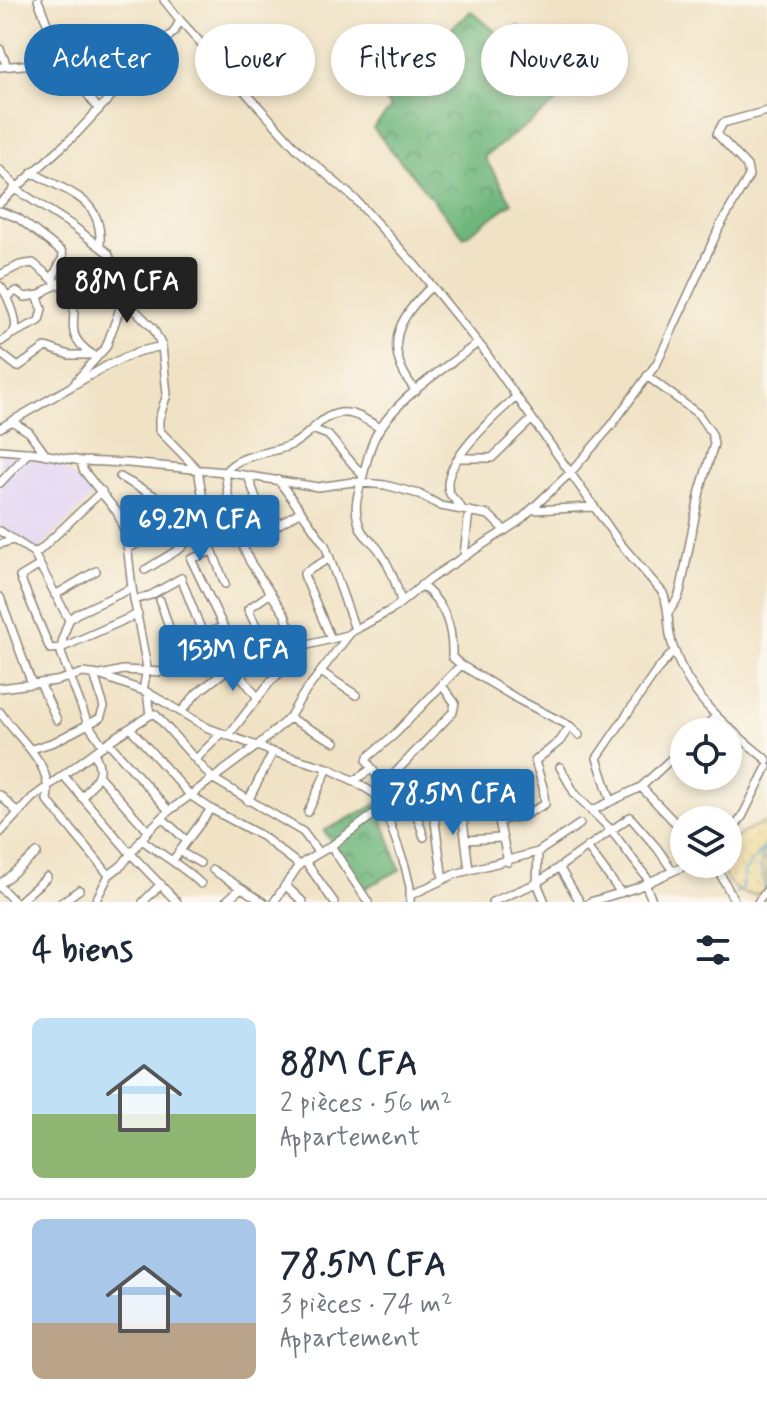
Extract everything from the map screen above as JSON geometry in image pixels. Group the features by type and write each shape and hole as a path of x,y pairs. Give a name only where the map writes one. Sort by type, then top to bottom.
{"street":[{"path":"38,0 47,24"},
{"path":"164,0 297,149 355,199 432,286 478,343 619,542 657,584 670,610"},
{"path":"0,203 76,134 174,32 180,20"},
{"path":"0,49 4,67 24,65"},
{"path":"89,96 99,110"},
{"path":"0,688 123,670 231,668 352,632 393,609 421,585 534,510 600,440 657,363 726,214 749,176 747,166 717,134 723,123 767,111"},
{"path":"0,170 15,187 108,253 134,311 153,328 162,346 167,394 159,430 198,470 208,528 193,535 181,548 145,570"},
{"path":"32,172 82,199 93,209 101,230 100,245"},
{"path":"0,211 18,218 62,252 63,257 56,281 38,300 42,314 39,321 0,342"},
{"path":"0,275 20,265 33,263 56,281 75,299 72,324 76,337 83,348 96,355"},
{"path":"0,286 8,296 15,325 12,334"},
{"path":"416,391 408,381 400,359 397,332 404,314 432,286"},
{"path":"8,296 16,291 25,297 40,295"},
{"path":"66,391 106,347 125,295"},
{"path":"401,601 397,583 380,552 360,528 355,505 373,443 380,428 416,391 478,343"},
{"path":"0,428 114,362 162,346"},
{"path":"0,353 18,367 46,347 69,355 96,355"},
{"path":"647,376 698,414 712,434 714,444 700,491 681,588 666,627 683,672 715,717 767,760"},
{"path":"464,556 466,510 450,493 449,485 458,458 481,429 516,397"},
{"path":"196,759 225,734 271,681 292,662 297,648 285,615 250,562 242,544 230,508 225,472 230,465 292,444 330,415 348,413 380,428"},
{"path":"458,458 492,458 532,419"},
{"path":"13,422 29,432 46,455"},
{"path":"312,429 328,435 362,480"},
{"path":"0,450 81,461 225,472 318,487 362,480 411,491 436,504 494,518 505,531"},
{"path":"0,483 4,473 29,452"},
{"path":"81,461 83,470 102,491 121,520 147,671 145,692 150,715"},
{"path":"248,476 268,529 273,530 301,511"},
{"path":"120,477 164,501 183,517"},
{"path":"278,480 325,545 352,632"},
{"path":"33,552 44,547 102,491"},
{"path":"534,510 593,507"},
{"path":"128,549 183,517 204,510"},
{"path":"0,531 33,552 69,620"},
{"path":"205,531 225,584"},
{"path":"0,544 13,540"},
{"path":"212,551 191,559 244,663"},
{"path":"330,558 304,575 331,639"},
{"path":"40,565 20,577 50,649 61,648 138,614"},
{"path":"55,595 96,571"},
{"path":"134,600 151,595 181,578 217,670"},
{"path":"421,585 445,610 452,638 452,657 519,700 570,726 579,735"},
{"path":"132,588 69,620 61,648 88,724 169,811"},
{"path":"270,655 248,609 271,593"},
{"path":"0,597 36,684 57,720"},
{"path":"160,600 183,670"},
{"path":"202,637 223,626"},
{"path":"95,902 109,875 169,811 257,746 289,718 352,632"},
{"path":"611,801 597,758 658,669 674,651"},
{"path":"382,784 371,769 368,757 443,687 461,665"},
{"path":"231,668 258,698"},
{"path":"181,712 197,693 231,668"},
{"path":"321,672 356,695"},
{"path":"96,674 145,692 225,734 328,768 375,794 384,807 401,853 410,898 469,870 538,852 580,824"},
{"path":"32,749 54,742 100,718 104,707 96,674"},
{"path":"375,794 453,712 455,703 443,687"},
{"path":"0,712 32,749 49,784 47,800 109,875"},
{"path":"0,833 17,812 49,784 155,714 212,778 303,832 318,852"},
{"path":"289,718 335,742"},
{"path":"499,821 525,815 545,804 535,761 560,741 570,726"},
{"path":"130,728 190,795 302,863 334,902"},
{"path":"248,801 273,752"},
{"path":"82,798 99,776 101,767 94,753"},
{"path":"591,811 641,787 670,760"},
{"path":"560,767 575,794 611,830 647,883 653,902"},
{"path":"742,817 767,767"},
{"path":"308,812 328,768"},
{"path":"354,781 371,769"},
{"path":"396,772 414,807 424,837"},
{"path":"63,775 177,902"},
{"path":"99,776 148,831"},
{"path":"641,787 670,817"},
{"path":"487,790 499,821 508,862"},
{"path":"0,795 17,812"},
{"path":"460,796 469,870"},
{"path":"387,819 427,798 432,800 443,880"},
{"path":"274,902 302,863 384,807"},
{"path":"173,860 211,809"},
{"path":"492,902 537,883 629,817 670,866"},
{"path":"162,818 186,840"},
{"path":"466,840 501,838"},
{"path":"141,839 201,884"},
{"path":"331,846 368,902"},
{"path":"587,847 621,893"},
{"path":"179,851 200,863"},
{"path":"538,852 537,883 545,902"},
{"path":"37,853 0,886 17,902 47,877"},
{"path":"559,867 580,902"},
{"path":"213,870 263,902"},
{"path":"590,902 670,872"},
{"path":"722,878 735,902"},
{"path":"143,902 161,884"},
{"path":"285,885 303,902"},
{"path":"227,902 241,888"},
{"path":"62,902 79,890"},
{"path":"758,902 767,890"}],"shaded area":[{"path":"0,450 48,455 94,494 33,556 0,527"}],"green space":[{"path":"471,11 486,24 481,24 481,96 559,96 561,99 484,157 512,203 464,237 373,128 391,108 382,96 465,96 465,24 457,24"},
{"path":"377,804 400,870 363,889 324,831"}],"sand":[{"path":"767,822 767,891 750,895 743,893 726,878 742,878 742,833"}],"waterway":[{"path":"735,894 742,889 744,872 767,844"},
{"path":"763,849 761,866 765,890"}]}
